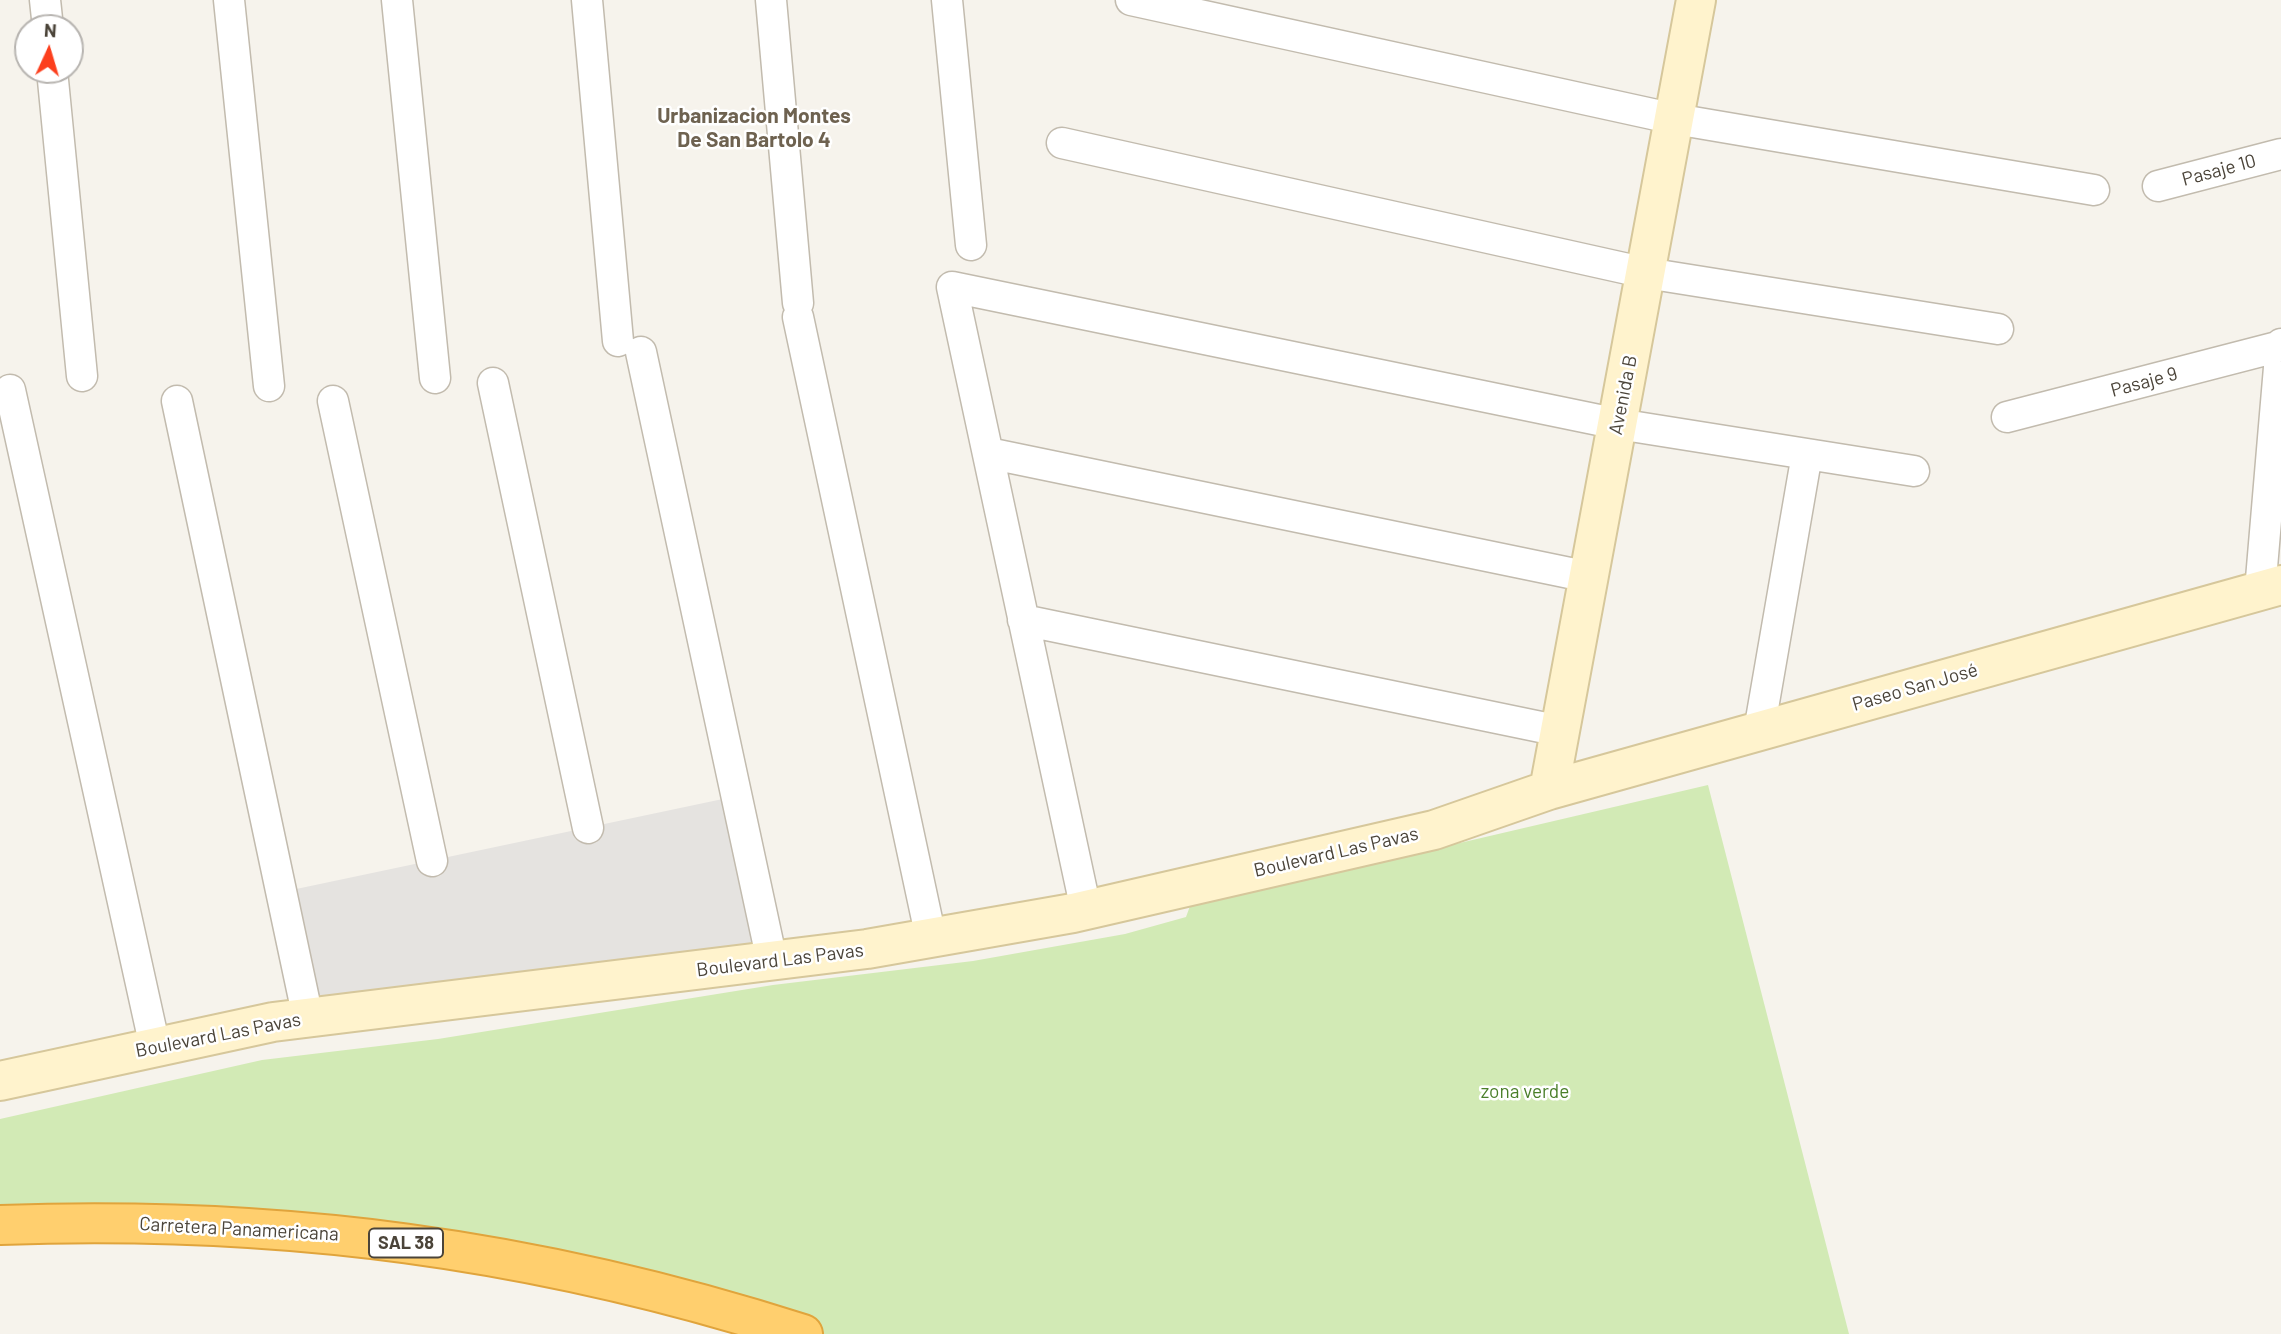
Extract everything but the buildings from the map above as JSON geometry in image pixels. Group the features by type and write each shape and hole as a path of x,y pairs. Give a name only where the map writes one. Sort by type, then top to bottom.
{"highway":[{"name":"Carretera Panamericana","path":"0,1225 82,1222 232,1225 471,1251 589,1273 700,1301 803,1334"}],"street":[{"path":"229,0 270,386"},
{"path":"397,0 435,378"},
{"path":"587,0 630,346 772,961"},
{"path":"771,0 798,310 931,938"},
{"path":"947,0 971,245"},
{"path":"1131,0 1675,119 2094,190"},
{"name":"Avenida B","path":"1549,790 1696,0"},
{"path":"53,84 82,376"},
{"path":"1062,143 1646,273 1998,330"},
{"name":"Pasaje 10","path":"2158,186 2281,154"},
{"path":"1086,911 952,287 1618,424 1914,471"},
{"path":"2270,588 2281,346"},
{"name":"Pasaje 9","path":"2007,418 2281,346"},
{"path":"493,383 588,828"},
{"path":"10,390 155,1048"},
{"path":"177,401 308,1018"},
{"path":"333,401 432,860"},
{"path":"988,453 1589,577"},
{"path":"1759,731 1807,454"},
{"name":"Paseo San José","path":"1549,790 2270,588"},
{"path":"1023,620 1560,731"},
{"name":"Boulevard Las Pavas","path":"0,1081 273,1022 772,961 931,938 1086,911 1434,830 1549,790"}],"green space":[{"name":"zona verde","path":"1708,785 1849,1334 791,1334 571,1270 0,1225 0,1119 262,1060 438,1039 773,985 973,961 1125,934 1186,917 1190,906"}],"shaded area":[{"path":"737,796 772,961 308,1018 282,892"}],"district":[{"name":"Urbanizacion Montes De San Bartolo 4","path":"754,128"}]}
